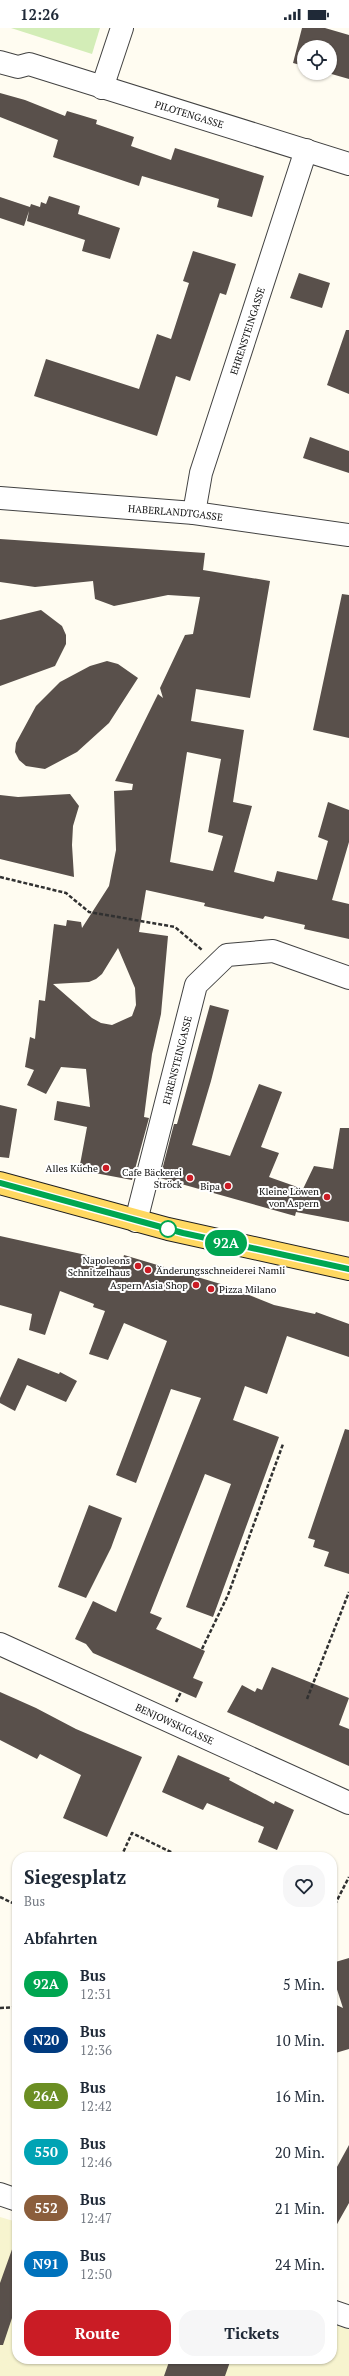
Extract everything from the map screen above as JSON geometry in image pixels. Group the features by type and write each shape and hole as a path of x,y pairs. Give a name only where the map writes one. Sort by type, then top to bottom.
{"main road":[{"path":"0,1183 136,1221 241,1247 349,1269"}],"street":[{"path":"102,88 122,28"},
{"name":"PILOTENGASSE","path":"0,47 24,54 29,64"},
{"name":"PILOTENGASSE","path":"0,62 18,67 29,64 349,164"},
{"name":"EHRENSTEINGASSE","path":"194,513 201,473 306,150"},
{"name":"HABERLANDTGASSE","path":"0,498 194,513 349,535"},
{"name":"EHRENSTEINGASSE","path":"136,1221 196,985 227,956 273,951 349,978"},
{"name":"BENJOWSKIGASSE","path":"0,1644 349,1803"},
{"path":"0,2194 12,2198"},
{"path":"337,2312 349,2316"}],"path":[{"path":"0,877 66,893 89,912 175,927 217,965"},
{"path":"202,1649 228,1595 283,1444"},
{"path":"307,1699 349,1592"},
{"path":"174,1706 181,1692"},
{"path":"123,1852 132,1833 171,1852"},
{"path":"337,1900 349,1877"},
{"path":"0,1897 12,1903"},
{"path":"0,2008 12,2007"}],"shaded area":[{"path":"0,2217 12,2221 12,2364 337,2364 337,2325 349,2329 349,2376 0,2376"}],"green space":[{"path":"11,28 100,28 92,54"}],"building":[{"path":"302,28 325,28 349,35 349,79 337,76 337,40 299,40"},
{"path":"297,47 297,64 293,63"},
{"path":"0,93 25,100 65,116 67,111 97,120 96,124 134,137 131,146 171,160 175,148 264,176 252,217 217,207 219,199 142,176 139,186 53,157 58,140 0,117"},
{"path":"49,196 80,206 78,214 120,228 110,259 82,251 85,240 27,221 29,211 24,226 0,218 0,197 30,207 31,204 40,207 41,202 46,204"},
{"path":"193,251 236,264 226,295 220,293 190,381 176,376 157,436 34,396 46,359 139,389 157,334 171,339 189,283 183,281"},
{"path":"299,273 330,283 322,308 290,298"},
{"path":"346,330 349,330 349,394 327,385"},
{"path":"310,437 349,451 349,473 303,458"},
{"path":"0,539 205,553 203,570 270,581 250,698 196,689 191,721 244,730 233,802 252,806 234,872 274,882 277,871 317,880 328,841 318,837 328,802 349,810 349,842 332,900 349,904 349,939 304,929 305,925 265,916 263,919 204,906 205,903 146,890 139,932 168,936 161,1014 152,1054 144,1117 149,1118 132,1180 79,1170 87,1127 54,1120 57,1101 90,1107 86,1069 61,1067 46,1094 27,1085 34,1070 25,1067 30,1037 35,1039 39,1000 45,1001 54,924 66,926 67,920 81,922 82,928 109,886 116,850 114,791 132,790 133,784 115,781 158,694 163,698 160,688 185,635 193,634 200,597 168,595 114,606 95,599 93,581 35,587 0,582","holes":["187,752 221,759 208,832 223,836 213,871 170,862","118,948 135,988 136,1005 132,1016 112,1025 101,1023 92,1018 53,984 89,982 96,979 102,974"]},
{"path":"342,594 349,595 349,738 313,730"},
{"path":"41,610 62,626 66,635 66,644 55,666 0,686 0,620"},
{"path":"107,661 118,664 138,678 109,723 77,752 45,769 26,766 19,760 15,752 16,743 36,706 60,682 90,666"},
{"path":"70,794 79,806 73,826 72,845 74,877 0,859 0,795 18,797"},
{"path":"210,1005 229,1010 211,1081 192,1145 230,1156 259,1084 282,1092 261,1147 279,1153 269,1177 303,1189 314,1166 333,1169 340,1128 349,1128 349,1222 296,1212 295,1216 160,1178 174,1124 177,1124"},
{"path":"0,1105 17,1109 9,1158 0,1157"},
{"path":"0,1236 86,1255 121,1267 124,1255 224,1285 274,1305 315,1314 316,1312 349,1324 349,1357 287,1336 267,1394 245,1386 233,1420 279,1437 213,1617 186,1607 231,1484 205,1474 150,1613 162,1618 156,1629 205,1651 193,1678 203,1682 196,1698 93,1653 86,1644 75,1639 93,1601 116,1612 201,1398 171,1389 136,1483 116,1475 167,1341 124,1323 108,1360 89,1354 105,1311 93,1307 94,1304 60,1291 45,1335 29,1330 32,1314 0,1305"},
{"path":"18,1358 59,1374 60,1372 77,1381 66,1402 27,1385 15,1411 0,1403 0,1398"},
{"path":"345,1429 349,1430 349,1574 324,1566 329,1552 313,1547 315,1540 308,1538"},
{"path":"89,1505 122,1518 111,1548 86,1598 58,1587"},
{"path":"272,1667 349,1698 339,1725 349,1729 349,1766 227,1712 242,1685 255,1692 257,1688 262,1690"},
{"path":"0,1692 36,1708 76,1729 142,1757 107,1837 63,1818 81,1775 40,1754 37,1759 0,1740"},
{"path":"178,1755 230,1778 229,1780 274,1804 275,1801 294,1810 277,1850 258,1842 264,1827 207,1803 203,1810 162,1792"},
{"path":"349,1958 349,2049 337,2053 337,2005 343,2008 337,1989 337,1962"},
{"path":"349,2145 349,2203 337,2224 337,2167"},
{"path":"12,2249 12,2318 3,2345 0,2345 0,2283"},
{"path":"168,2364 229,2364 225,2376 164,2376"}],"bus line":[{"name":"92A","path":"0,1183 183,1233 241,1247 349,1269"}],"place":[{"name":"Alles Küche","path":"106,1168"},
{"name":"Cafe Bäckerei Ströck","path":"190,1178"},
{"name":"Bipa","path":"228,1186"},
{"name":"Kleine Löwen von Aspern","path":"327,1197"},
{"name":"Napoleons Schnitzelhaus","path":"138,1266"},
{"name":"Änderungsschneiderei Namli","path":"148,1270"},
{"name":"Aspern Asia Shop","path":"196,1285"},
{"name":"Pizza Milano","path":"211,1289"}]}
